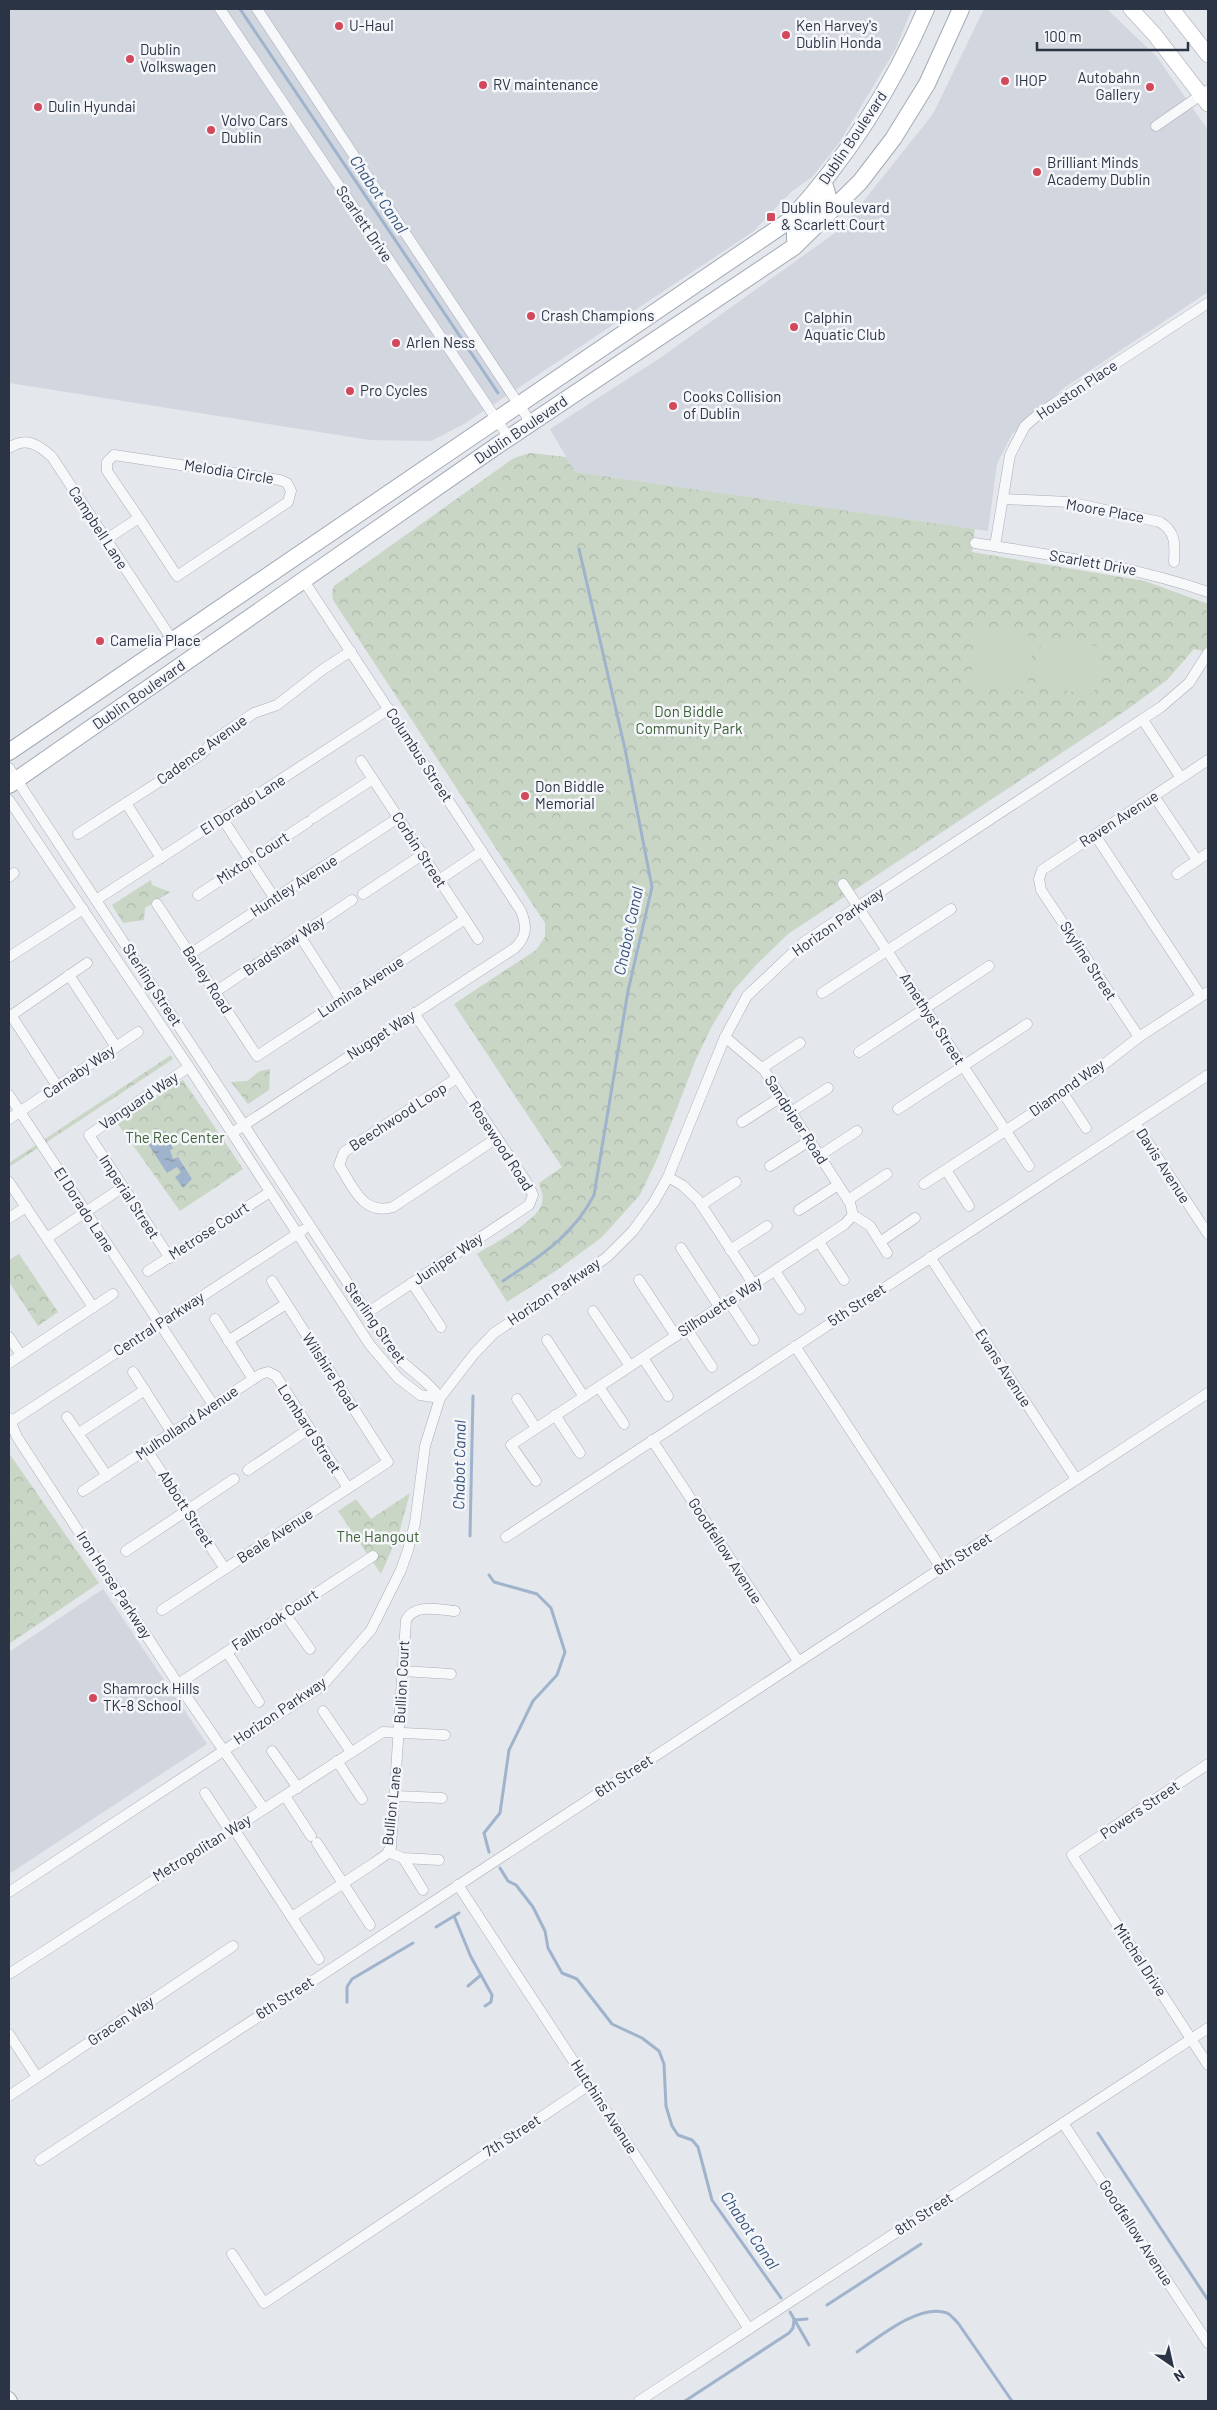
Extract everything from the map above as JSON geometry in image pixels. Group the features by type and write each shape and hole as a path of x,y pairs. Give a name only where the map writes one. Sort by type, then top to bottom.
{"main road":[{"name":"Dublin Boulevard","path":"9,752 790,220 824,183 887,89 926,9"},
{"name":"Dublin Boulevard","path":"11,777 304,581 531,423 794,247 860,182 893,139 927,84 961,9"},
{"path":"1131,9 1206,96"},
{"path":"1172,9 1208,55"},
{"path":"794,247 795,232 828,197 824,183"}],"street":[{"name":"Scarlett Drive","path":"220,9 509,438"},
{"name":"Scarlett Drive","path":"257,9 531,423"},
{"path":"1156,126 1206,96"},
{"name":"Houston Place","path":"995,546 1010,455 1025,426 1040,413 1208,302"},
{"name":"Campbell Lane","path":"9,448 25,442 39,444 52,458 174,641"},
{"name":"Melodia Circle","path":"114,455 280,480 287,483 291,491 288,502 178,576 139,518 107,471 108,462 114,455"},
{"name":"Moore Place","path":"1003,499 1069,502 1160,522 1168,527 1175,539 1174,562"},
{"path":"105,540 139,518"},
{"name":"Scarlett Drive","path":"974,543 1124,567 1171,579 1208,592"},
{"name":"Columbus Street","path":"304,581 522,911 526,922 526,932"},
{"name":"Cadence Avenue","path":"78,834 202,754 213,741 254,713 277,705 322,670 351,651"},
{"name":"Horizon Parkway","path":"9,1892 322,1686 371,1630 401,1570 408,1550 415,1523 425,1446 440,1398 474,1354 494,1334 607,1257 633,1231 654,1202 668,1177 725,1037 747,996 804,942 1161,707 1189,682 1208,652"},
{"name":"El Dorado Lane","path":"96,900 389,709"},
{"path":"1143,720 1181,778"},
{"name":"Raven Avenue","path":"1040,883 1042,870 1208,760"},
{"name":"Corbin Street","path":"361,761 478,939"},
{"name":"Sterling Street","path":"11,777 96,900 395,1355 408,1368 430,1383 440,1398"},
{"name":"Mixton Court","path":"198,895 373,779"},
{"path":"1154,796 1197,860"},
{"name":"Sterling Street","path":"9,800 189,1067 370,1345 398,1378 420,1394 440,1398"},
{"path":"126,803 161,858"},
{"path":"222,818 275,899"},
{"name":"Huntley Avenue","path":"190,954 398,818"},
{"path":"1095,835 1205,994"},
{"path":"439,880 482,851"},
{"path":"1177,874 1208,853"},
{"path":"363,894 422,855"},
{"name":"Skyline Street","path":"1040,883 1041,890 1138,1038"},
{"name":"Amethyst Street","path":"843,884 1029,1166"},
{"name":"Bradshaw Way","path":"215,992 352,900"},
{"name":"Barley Road","path":"157,904 257,1056"},
{"path":"9,957 83,909"},
{"path":"822,993 951,909"},
{"name":"Lumina Avenue","path":"257,1056 465,919"},
{"name":"Nugget Way","path":"232,1133 515,948 526,932"},
{"path":"300,936 341,1000"},
{"path":"57,1086 10,1016 87,963"},
{"path":"859,1052 989,966"},
{"path":"69,975 116,1047"},
{"name":"Diamond Way","path":"924,1184 1063,1093 1138,1038 1205,994"},
{"name":"Rosewood Road","path":"414,1013 529,1186 533,1195 529,1205"},
{"path":"898,1109 1027,1024"},
{"name":"Carnaby Way","path":"9,1119 138,1032"},
{"name":"Sandpiper Road","path":"725,1037 762,1068 848,1200 853,1209 853,1215"},
{"path":"762,1068 800,1043"},
{"name":"Vanguard Way","path":"89,1135 189,1067"},
{"name":"5th Street","path":"506,1537 1208,1074"},
{"name":"Beechwood Loop","path":"457,1078 344,1152 339,1165 365,1204 378,1209 393,1207 497,1138"},
{"path":"791,1112 828,1088"},
{"path":"1063,1093 1086,1128"},
{"name":"El Dorado Lane","path":"9,1095 214,1406"},
{"path":"742,1122 781,1097"},
{"name":"Davis Avenue","path":"1135,1123 1208,1234"},
{"path":"819,1156 857,1131"},
{"name":"Imperial Street","path":"89,1135 170,1258"},
{"path":"770,1166 809,1141"},
{"path":"946,1170 969,1206"},
{"path":"848,1200 887,1174"},
{"path":"668,1177 691,1192 754,1285"},
{"path":"9,1182 93,1307"},
{"path":"701,1205 736,1182"},
{"path":"799,1210 838,1184"},
{"path":"47,1238 123,1187"},
{"name":"Metrose Court","path":"148,1271 270,1192"},
{"name":"Juniper Way","path":"367,1313 529,1205"},
{"path":"9,1218 26,1207"},
{"path":"853,1215 870,1226 887,1253"},
{"name":"Silhouette Way","path":"536,1481 511,1445 819,1242 850,1221 853,1215"},
{"path":"880,1242 915,1218"},
{"name":"Central Parkway","path":"9,1421 309,1226"},
{"path":"730,1250 766,1226"},
{"path":"819,1242 844,1280"},
{"path":"681,1248 720,1308"},
{"name":"Evans Avenue","path":"930,1257 1076,1479"},
{"path":"775,1271 800,1309"},
{"path":"639,1280 676,1336"},
{"name":"Wilshire Road","path":"272,1281 388,1462"},
{"path":"412,1283 441,1327"},
{"path":"9,1363 113,1294"},
{"path":"729,1302 754,1340"},
{"path":"228,1341 286,1304"},
{"path":"593,1311 630,1366"},
{"path":"214,1319 253,1380"},
{"path":"687,1329 712,1367"},
{"path":"9,1337 20,1355"},
{"path":"547,1340 584,1396"},
{"path":"795,1346 941,1568"},
{"path":"643,1358 668,1396"},
{"path":"133,1372 172,1433"},
{"name":"Mulholland Avenue","path":"83,1491 268,1372"},
{"name":"Lombard Street","path":"268,1372 276,1376 348,1488"},
{"path":"599,1386 624,1424"},
{"path":"79,1433 145,1390"},
{"name":"6th Street","path":"40,2160 1208,1393"},
{"path":"517,1399 536,1428"},
{"path":"555,1415 580,1453"},
{"path":"67,1417 107,1476"},
{"name":"Iron Horse Parkway","path":"9,1421 17,1437 178,1684 264,1809"},
{"path":"248,1470 309,1429"},
{"name":"Goodfellow Avenue","path":"652,1440 798,1661"},
{"name":"Abbott Street","path":"147,1450 225,1568"},
{"name":"Beale Avenue","path":"162,1610 388,1462"},
{"path":"126,1551 234,1479"},
{"name":"Fallbrook Court","path":"178,1684 372,1556"},
{"name":"Bullion Court","path":"398,1734 406,1620 413,1611 455,1611"},
{"path":"285,1614 310,1649"},
{"path":"227,1652 259,1702"},
{"path":"402,1671 451,1674"},
{"path":"323,1711 351,1752"},
{"name":"Metropolitan Way","path":"9,1974 383,1732 445,1735"},
{"name":"Bullion Lane","path":"292,1917 388,1852 391,1847 398,1734"},
{"path":"272,1750 298,1788"},
{"path":"337,1761 362,1800"},
{"name":"Powers Street","path":"1072,1856 1208,1764"},
{"path":"205,1793 292,1917 319,1959"},
{"path":"285,1796 370,1925"},
{"path":"395,1796 442,1798"},
{"path":"388,1852 403,1858 439,1860"},
{"name":"Mitchel Drive","path":"1072,1856 1208,2065"},
{"path":"403,1858 423,1890"},
{"name":"Hutchins Avenue","path":"458,1885 749,2329"},
{"name":"Gracen Way","path":"9,2096 233,1946"},
{"name":"8th Street","path":"640,2401 1208,2028"},
{"path":"9,2034 37,2077"},
{"name":"7th Street","path":"232,2254 264,2303 590,2085"},
{"name":"Goodfellow Avenue","path":"1063,2123 1208,2343"}],"shaded area":[{"path":"9,9 912,9 895,50 839,143 813,176 790,193 754,231 464,424 431,441 370,440 9,383"},
{"path":"984,9 1107,9 1157,57 1208,130 1208,292 1064,388 1012,434 997,464 988,531 575,472 550,429 660,358 842,228 933,114"},
{"name":"Shamrock Hills TK-8 School","path":"103,1589 207,1744 9,1874 9,1652"}],"green space":[{"name":"Don Biddle Community Park","path":"530,453 566,457 575,472 975,529 972,552 1145,581 1208,604 1208,652 1194,649 1167,680 1128,709 788,934 733,991 712,1026 696,1059 658,1157 640,1195 601,1238 557,1270 507,1302 477,1254 533,1217 539,1210 543,1200 539,1183 562,1167 454,1004 536,950 545,937 545,923 333,600 332,592 334,586 514,458"},
{"path":"983,629 1030,636 1034,642 1027,688 1022,691 975,683 971,679 978,632"},
{"path":"1046,638 1097,646 1101,652 1095,690 1089,694 1039,687 1035,681 1041,643"},
{"path":"581,771 605,807 578,824 554,788"},
{"path":"151,880 152,885 170,892 145,908 144,920 123,923 112,905"},
{"path":"171,1055 173,1059 9,1167 9,1163"},
{"path":"270,1069 269,1090 248,1104 231,1082 247,1081 260,1071"},
{"name":"The Rec Center","path":"183,1080 243,1169 180,1211 117,1123"},
{"path":"19,1254 58,1312 38,1326 9,1282 9,1260"},
{"path":"9,1453 99,1583 9,1644"},
{"name":"The Hangout","path":"410,1493 399,1533 381,1574 338,1511 356,1499 371,1519"}],"water":[{"path":"166,1131 173,1149 170,1150 173,1159 178,1157 192,1179 183,1188 175,1177 181,1173 177,1167 167,1173 148,1144 157,1138 155,1135"}],"waterway":[{"name":"Chabot Canal","path":"240,9 498,393"},
{"name":"Chabot Canal","path":"503,1281 543,1254 566,1234 586,1209 594,1195 628,991 652,887 625,749 579,549"},
{"name":"Chabot Canal","path":"470,1536 473,1396"},
{"name":"Chabot Canal","path":"489,1575 494,1582 537,1594 551,1608 565,1652 557,1675 533,1701 509,1750 500,1813 484,1833 489,1852"},
{"name":"Chabot Canal","path":"500,1868 508,1881 516,1885 533,1907 545,1931 548,1948 562,1973 577,1979 612,2024 642,2038 659,2051 664,2064 666,2106 672,2126 678,2135 692,2140 698,2147 712,2200 781,2298"},
{"path":"436,1927 459,1913"},
{"path":"454,1916 471,1957 492,1995 491,2002 485,2006"},
{"path":"347,2002 347,1987 352,1979 413,1943"},
{"path":"468,1986 481,1975"},
{"path":"1098,2133 1208,2300"},
{"path":"827,2305 921,2244"},
{"path":"857,2352 887,2331 912,2317 936,2311 947,2313 958,2323 1012,2401"},
{"path":"790,2312 809,2345"},
{"path":"795,2320 807,2319"},
{"path":"685,2401 789,2333 793,2328 794,2320"}],"place":[{"name":"U-Haul","path":"339,26"},
{"name":"Ken Harvey's Dublin Honda","path":"786,35"},
{"name":"Dublin Volkswagen","path":"130,59"},
{"name":"IHOP","path":"1005,81"},
{"name":"RV maintenance","path":"483,85"},
{"name":"Autobahn Gallery","path":"1150,87"},
{"name":"Dulin Hyundai","path":"38,107"},
{"name":"Volvo Cars Dublin","path":"211,130"},
{"name":"Brilliant Minds Academy Dublin","path":"1037,172"},
{"name":"Dublin Boulevard & Scarlett Court","path":"771,217"},
{"name":"Crash Champions","path":"531,316"},
{"name":"Calphin Aquatic Club","path":"794,327"},
{"name":"Arlen Ness","path":"396,343"},
{"name":"Pro Cycles","path":"350,391"},
{"name":"Cooks Collision of Dublin","path":"673,406"},
{"name":"Camelia Place","path":"100,641"},
{"name":"Don Biddle Memorial","path":"525,796"},
{"name":"Shamrock Hills TK-8 School","path":"93,1698"}]}
